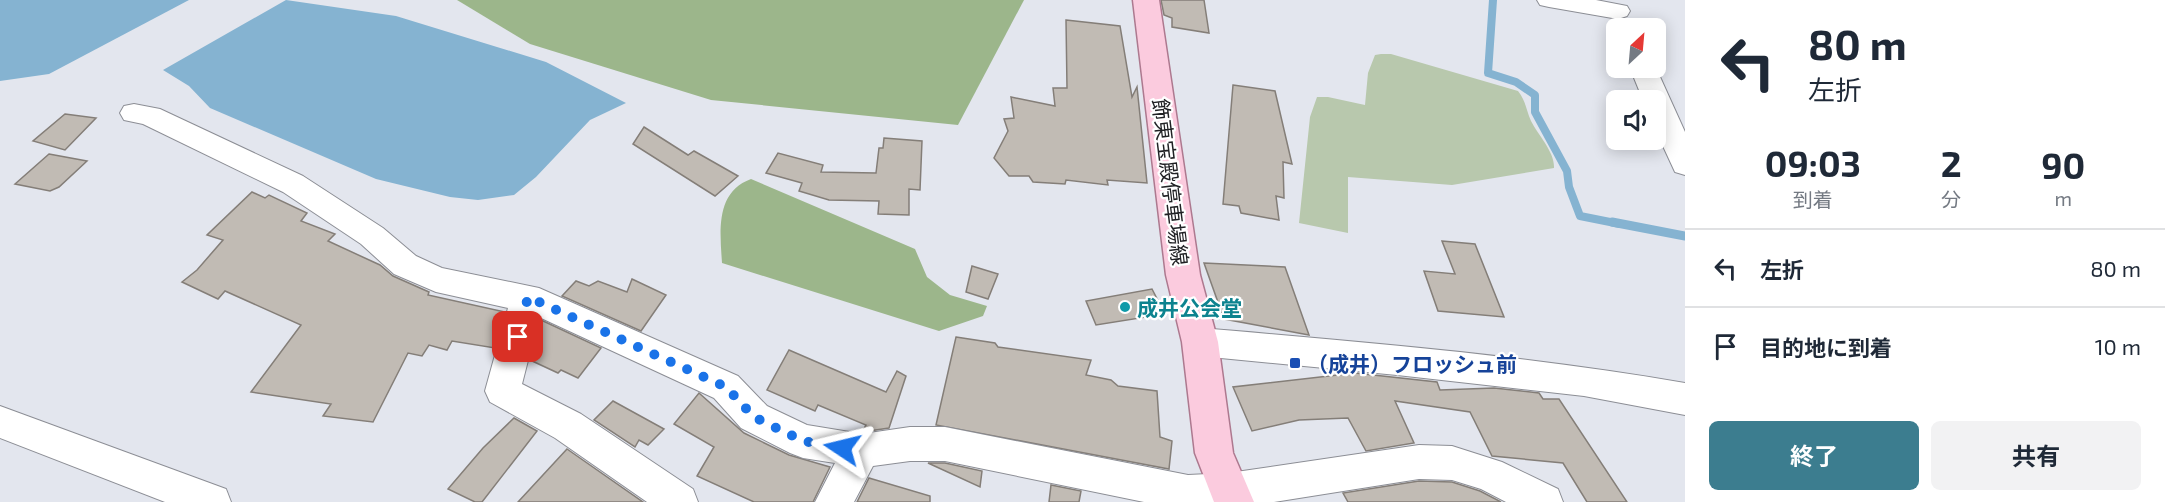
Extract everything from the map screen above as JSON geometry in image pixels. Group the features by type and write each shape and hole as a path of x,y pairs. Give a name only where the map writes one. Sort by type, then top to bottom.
{"main road":[{"name":"飾東宝殿停車場線","path":"1146,0 1183,275 1200,342 1214,453 1231,496"}],"street":[{"path":"1549,0 1619,13"},
{"path":"1646,78 1685,165"},
{"path":"134,113 150,116 293,184 372,236 405,265 435,279 493,293 528,297 726,387 754,417 803,441 862,451 910,444 945,444 1153,494 1188,493 1231,496 1419,462 1452,463 1489,474 1544,502"},
{"path":"528,297 503,392 568,426 679,502"},
{"path":"1200,342 1397,360 1584,381 1685,399"},
{"path":"0,422 212,502"},
{"path":"834,502 862,451"}],"green space":[{"path":"457,0 1024,0 958,125 711,100 530,44"},
{"path":"1391,54 1518,91 1531,121 1552,156 1554,168 1452,185 1348,177 1348,233 1299,223 1310,117 1317,97 1328,97 1365,105 1368,73 1375,55"},
{"path":"751,179 915,249 927,277 950,295 987,306 983,316 939,331 722,263 721,226 725,203 739,185"}],"water":[{"path":"0,0 189,0 49,74 0,81"},
{"path":"286,0 396,16 546,62 626,103 590,120 536,177 514,195 478,200 450,197 376,179 210,108 189,86 163,70"}],"building":[{"path":"1161,0 1204,0 1209,33 1172,27 1172,18 1164,15"},
{"path":"1066,20 1120,26 1132,97 1137,87 1147,183 1107,180 1108,185 1066,180 1065,184 1033,182 1029,176 1009,176 994,158 1008,131 1004,119 1014,118 1011,97 1055,106 1053,88 1067,88"},
{"path":"1233,85 1275,91 1292,164 1283,162 1284,198 1276,196 1279,220 1241,213 1239,206 1223,204"},
{"path":"65,114 96,118 65,150 33,141"},
{"path":"644,127 688,155 694,151 738,176 715,196 633,144"},
{"path":"884,138 922,141 920,190 909,189 909,215 878,214 879,201 829,200 799,191 802,183 766,173 778,153 823,165 821,172 876,173 879,148 883,148"},
{"path":"49,154 87,161 59,187 50,191 15,184"},
{"path":"252,192 265,198 269,195 307,213 301,221 335,234 328,241 380,265 393,276 429,292 428,295 505,312 495,348 452,341 447,350 429,345 422,356 408,353 373,422 323,416 331,404 251,392 301,325 225,291 218,299 182,282 197,270 223,240 207,235"},
{"path":"1442,241 1475,244 1504,317 1438,311 1424,271 1455,274"},
{"path":"1204,263 1285,267 1309,335 1224,319"},
{"path":"972,266 998,274 988,299 966,292"},
{"path":"632,279 666,295 641,331 562,296 576,281 589,286 598,281 627,292"},
{"name":"成井公会堂","path":"1152,289 1165,314 1096,325 1086,301"},
{"path":"541,320 601,348 578,378 561,370 558,373 530,360"},
{"path":"956,337 995,343 998,347 1091,360 1086,375 1111,380 1118,386 1157,391 1160,437 1172,441 1169,469 936,425"},
{"path":"789,350 886,392 897,371 906,376 889,428 862,432 866,425 818,405 815,411 767,390"},
{"path":"1355,373 1437,382 1440,390 1494,388 1539,393 1543,399 1559,399 1627,502 1587,502 1563,463 1492,456 1470,412 1395,401 1414,443 1366,451 1348,418 1299,420 1252,431 1233,387"},
{"path":"699,393 744,433 789,455 830,467 813,502 754,502 697,476 714,447 674,424"},
{"path":"613,401 664,429 648,445 639,440 635,447 594,420"},
{"path":"514,418 537,431 482,502 475,502 448,489 483,448"},
{"path":"567,449 643,502 518,502"},
{"path":"928,463 945,463 982,471 980,487"},
{"path":"869,478 930,496 930,502 857,502"},
{"path":"1419,481 1452,482 1480,491 1501,502 1348,502 1343,493"},
{"path":"1051,485 1081,491 1079,502 1049,502"}],"waterway":[{"path":"1493,0 1488,73 1516,82 1535,95 1535,112 1567,171 1569,187 1580,216 1620,224"},
{"path":"1612,222 1685,236"}],"place":[{"name":"成井公会堂","path":"1125,307"},
{"name":"（成井）フロッシュ前","path":"1295,363"}],"route":[{"path":"518,337 528,297 550,309 726,387 754,417 803,441 842,448"}]}
